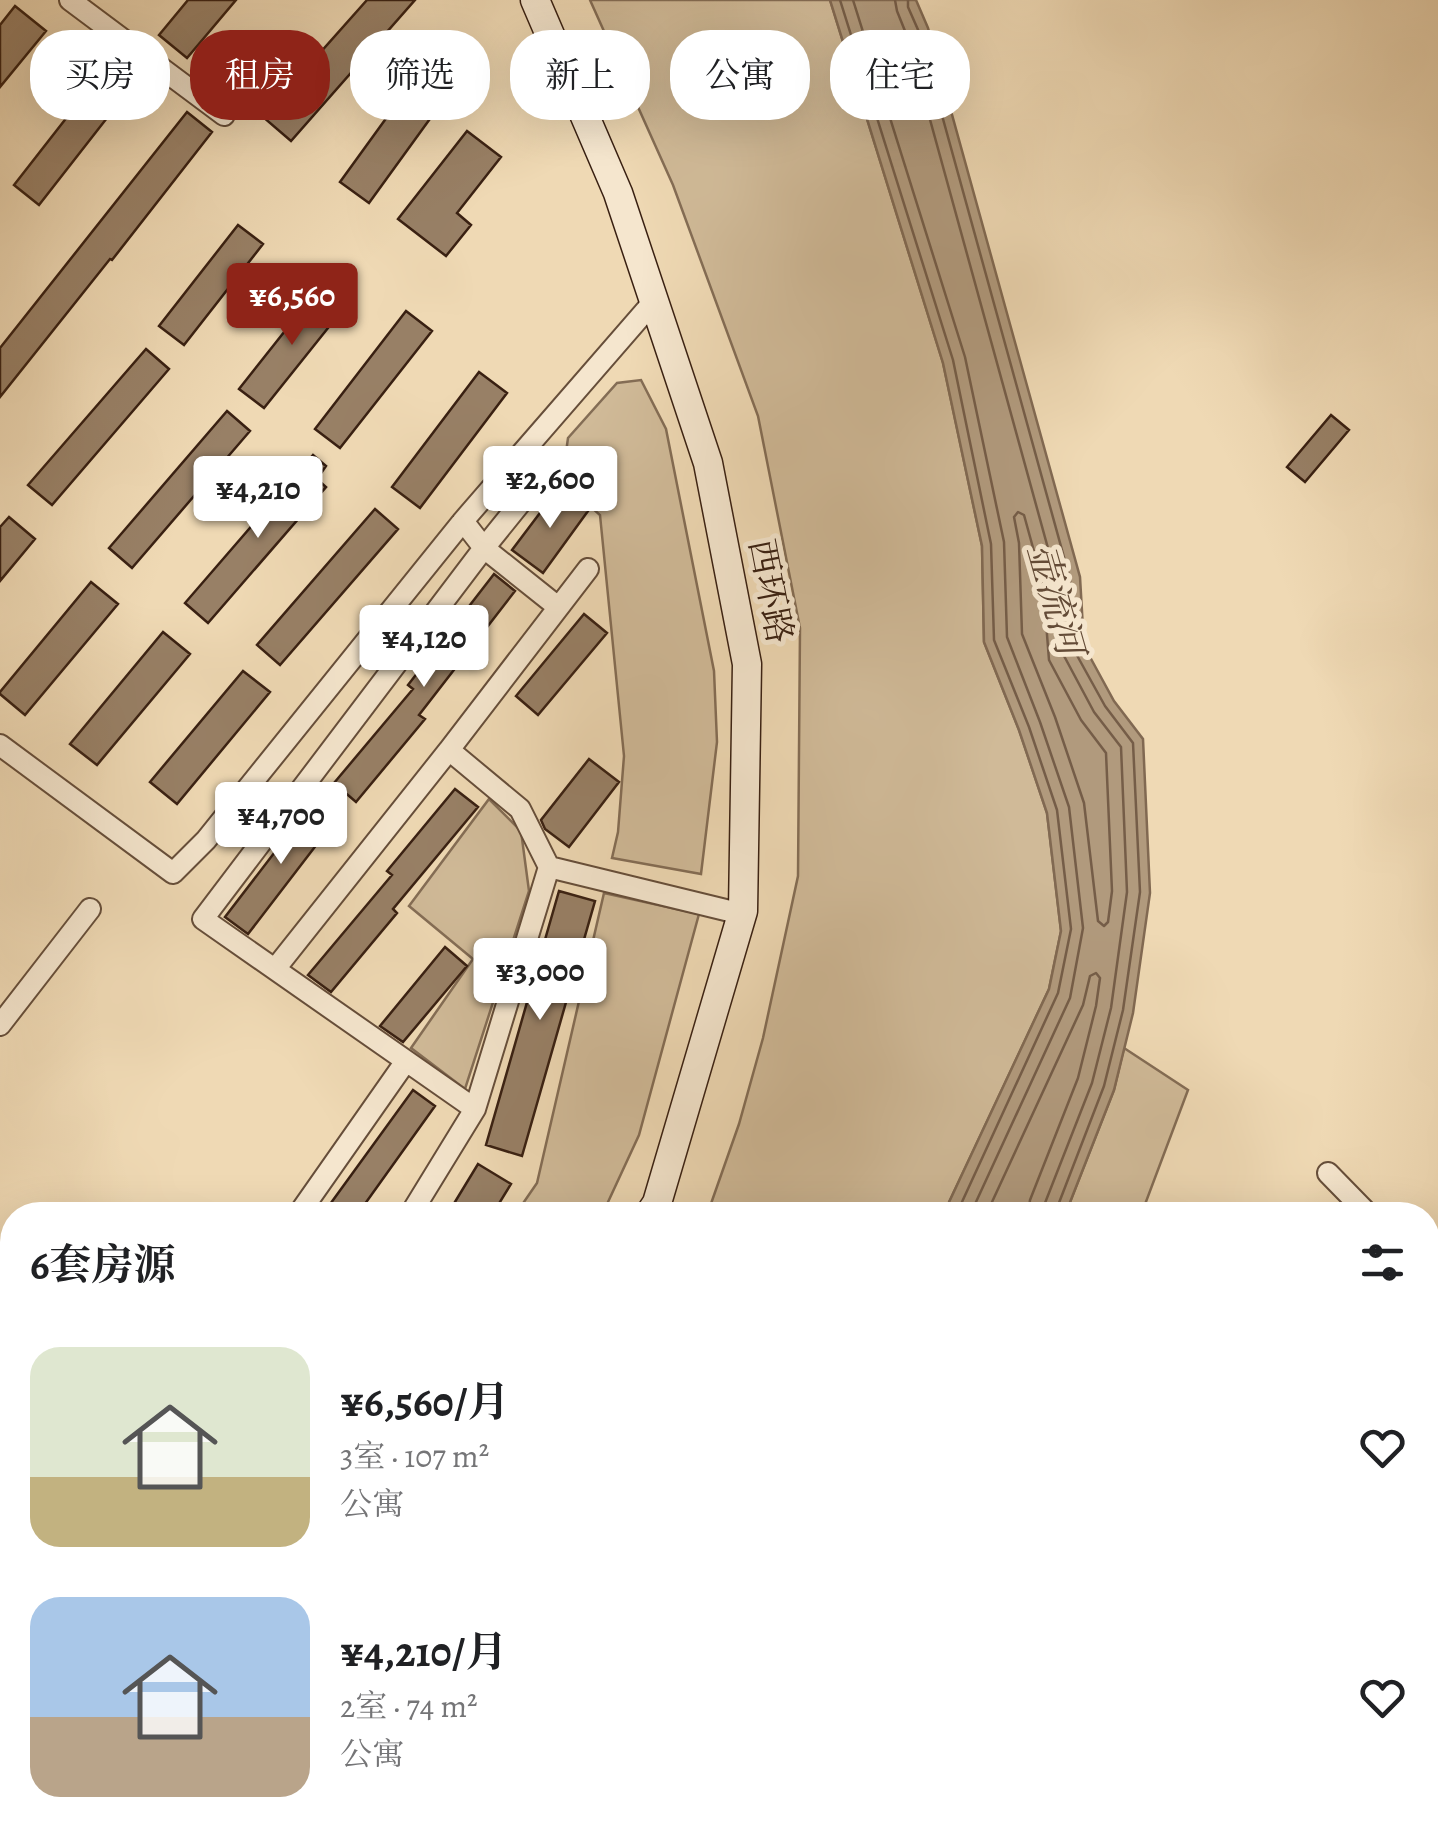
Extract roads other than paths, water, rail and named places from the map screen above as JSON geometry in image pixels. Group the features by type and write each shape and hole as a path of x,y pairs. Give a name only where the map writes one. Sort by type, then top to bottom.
{"main road":[{"name":"西环路","path":"535,0 618,193 708,464 748,664 742,914 657,1202"}],"street":[{"path":"70,0 190,90"},
{"path":"0,745 173,873 206,840 463,521 654,301"},
{"path":"475,1109 203,919 484,548 556,460"},
{"path":"463,521 484,548 558,607"},
{"path":"274,969 450,750 588,569"},
{"path":"418,1202 475,1109 550,867 520,808 450,750"},
{"path":"550,867 742,914"},
{"path":"0,1025 90,909"},
{"path":"307,1202 406,1060"},
{"path":"1328,1173 1356,1202"}],"water":[{"path":"830,0 916,0 928,28 839,30"},
{"name":"壶流河","path":"867,120 953,120 1080,577 1084,646 1114,701 1143,739 1150,893 1133,1013 1114,1090 1070,1202 949,1202 1049,989 1061,931 1047,813 984,642 982,546 943,363"}]}
